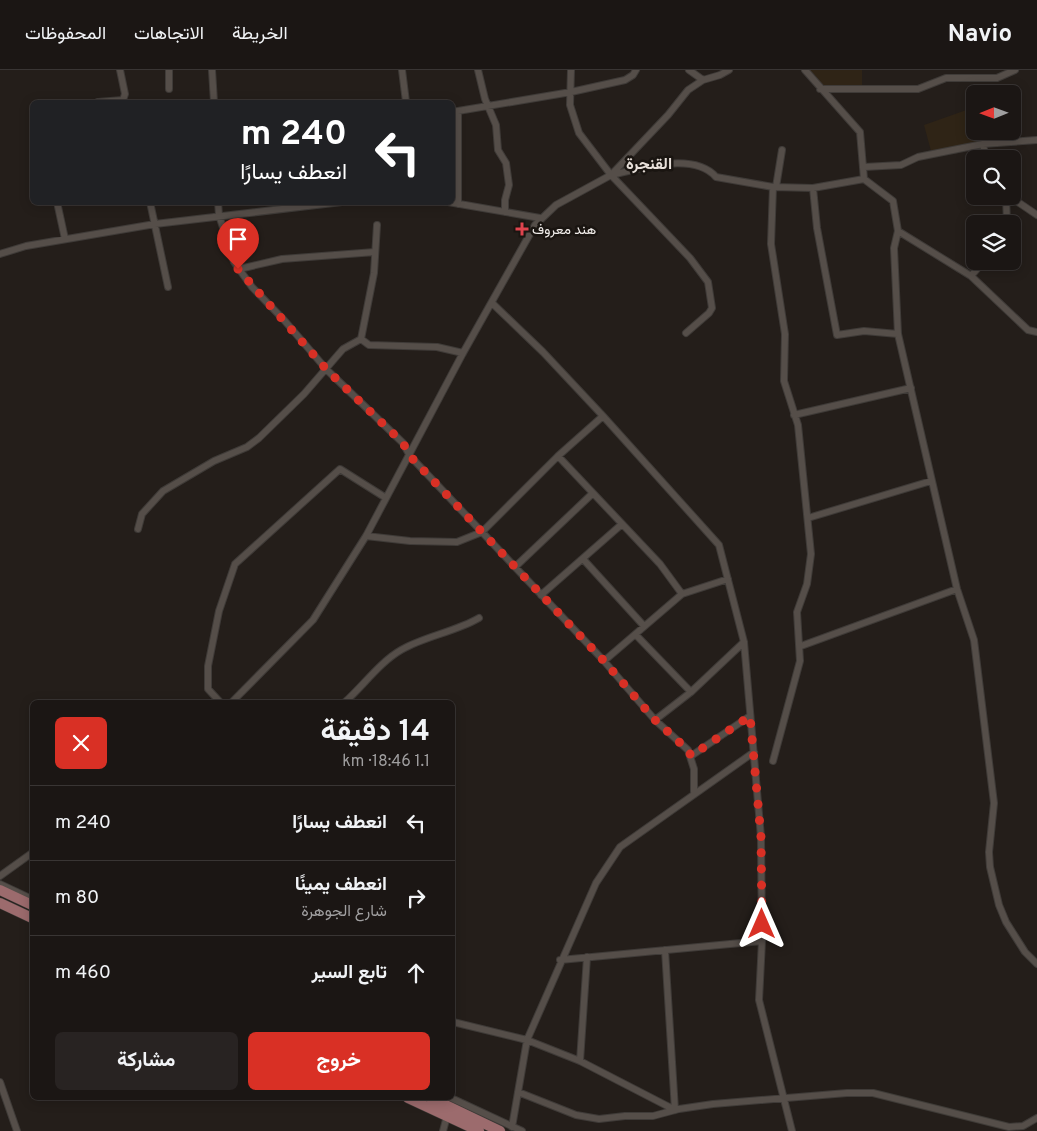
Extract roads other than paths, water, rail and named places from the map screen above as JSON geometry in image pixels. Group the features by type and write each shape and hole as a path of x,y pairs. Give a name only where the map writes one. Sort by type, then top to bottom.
{"main road":[{"path":"0,890 30,904"},
{"path":"0,903 30,917"},
{"path":"412,1100 479,1131"},
{"path":"435,1100 500,1131"}],"street":[{"path":"120,70 125,94 124,100"},
{"path":"169,70 170,89"},
{"path":"212,70 214,100"},
{"path":"402,70 406,100"},
{"path":"478,70 488,107 496,124 498,150 506,163 509,185 505,200 505,212"},
{"path":"571,70 572,118 579,133 611,175 690,258 708,282 712,308 709,313 686,333"},
{"path":"458,204 455,112 571,92 625,80 633,75 636,70"},
{"path":"689,70 703,80"},
{"path":"611,175 668,115 688,90 703,80 729,70"},
{"path":"805,70 860,132 864,179"},
{"path":"820,89 918,89 946,78 997,78 1015,70"},
{"path":"864,167 901,165 918,157 984,144 1037,140"},
{"path":"984,144 985,150"},
{"path":"773,761 796,680 801,646 796,612 807,584 810,564 808,518 798,425 784,381 785,334 771,244 775,187 782,150"},
{"path":"234,700 312,620 366,536 525,240 540,218 556,204 611,175 664,163 695,165 711,172 716,177 775,187 813,188 864,179 893,201 898,231 894,248 898,334 958,589 974,640 994,803 988,852 990,867 999,904 1006,922 1025,952 1037,964"},
{"path":"813,188 817,228 837,335 864,331 898,334"},
{"path":"455,203 540,218"},
{"path":"58,205 65,239"},
{"path":"151,205 168,287"},
{"path":"218,205 219,215 238,269 327,370 403,443 410,456 604,661 655,720 688,750 691,756 694,792"},
{"path":"0,254 26,246 155,224 301,205"},
{"path":"1021,205 1037,215"},
{"path":"138,529 142,514 163,491 191,473 247,447 259,438 327,370 343,349 361,339 371,296 377,225"},
{"path":"898,231 972,276 1028,330 1037,332"},
{"path":"238,269 282,259 375,252"},
{"path":"972,276 977,270"},
{"path":"492,303 543,352 603,416 718,545 744,642 754,752 761,837 762,942 759,1000 792,1131"},
{"path":"361,339 369,345 437,347 463,353"},
{"path":"794,415 911,388"},
{"path":"366,536 410,541 458,542 482,532 558,456 603,416"},
{"path":"558,456 660,564 682,594"},
{"path":"218,700 208,689 208,666 218,611 236,564 340,468 386,498"},
{"path":"808,518 932,481"},
{"path":"515,567 593,493"},
{"path":"542,595 622,524"},
{"path":"583,559 644,626"},
{"path":"604,661 682,594 728,579"},
{"path":"801,646 958,589"},
{"path":"347,700 393,655 403,648 463,627 479,618"},
{"path":"636,635 691,692"},
{"path":"655,720 691,692 744,642"},
{"path":"691,756 750,716"},
{"path":"512,1127 527,1040 560,960 596,883 620,847 694,792 754,752"},
{"path":"0,876 30,854"},
{"path":"0,884 30,897"},
{"path":"560,960 762,942"},
{"path":"665,950 675,1110"},
{"path":"580,1061 587,957"},
{"path":"455,1022 527,1040 580,1061 675,1110"},
{"path":"0,1082 17,1131"},
{"path":"518,1092 576,1115 599,1119 653,1116 712,1104 847,1093 873,1093 1009,1127 1023,1126 1037,1118"},
{"path":"455,1100 522,1131"},
{"path":"443,1131 447,1116"}],"place":[{"name":"هند معروف","path":"522,229"}],"district":[{"name":"القنجرة","path":"649,163"}]}
